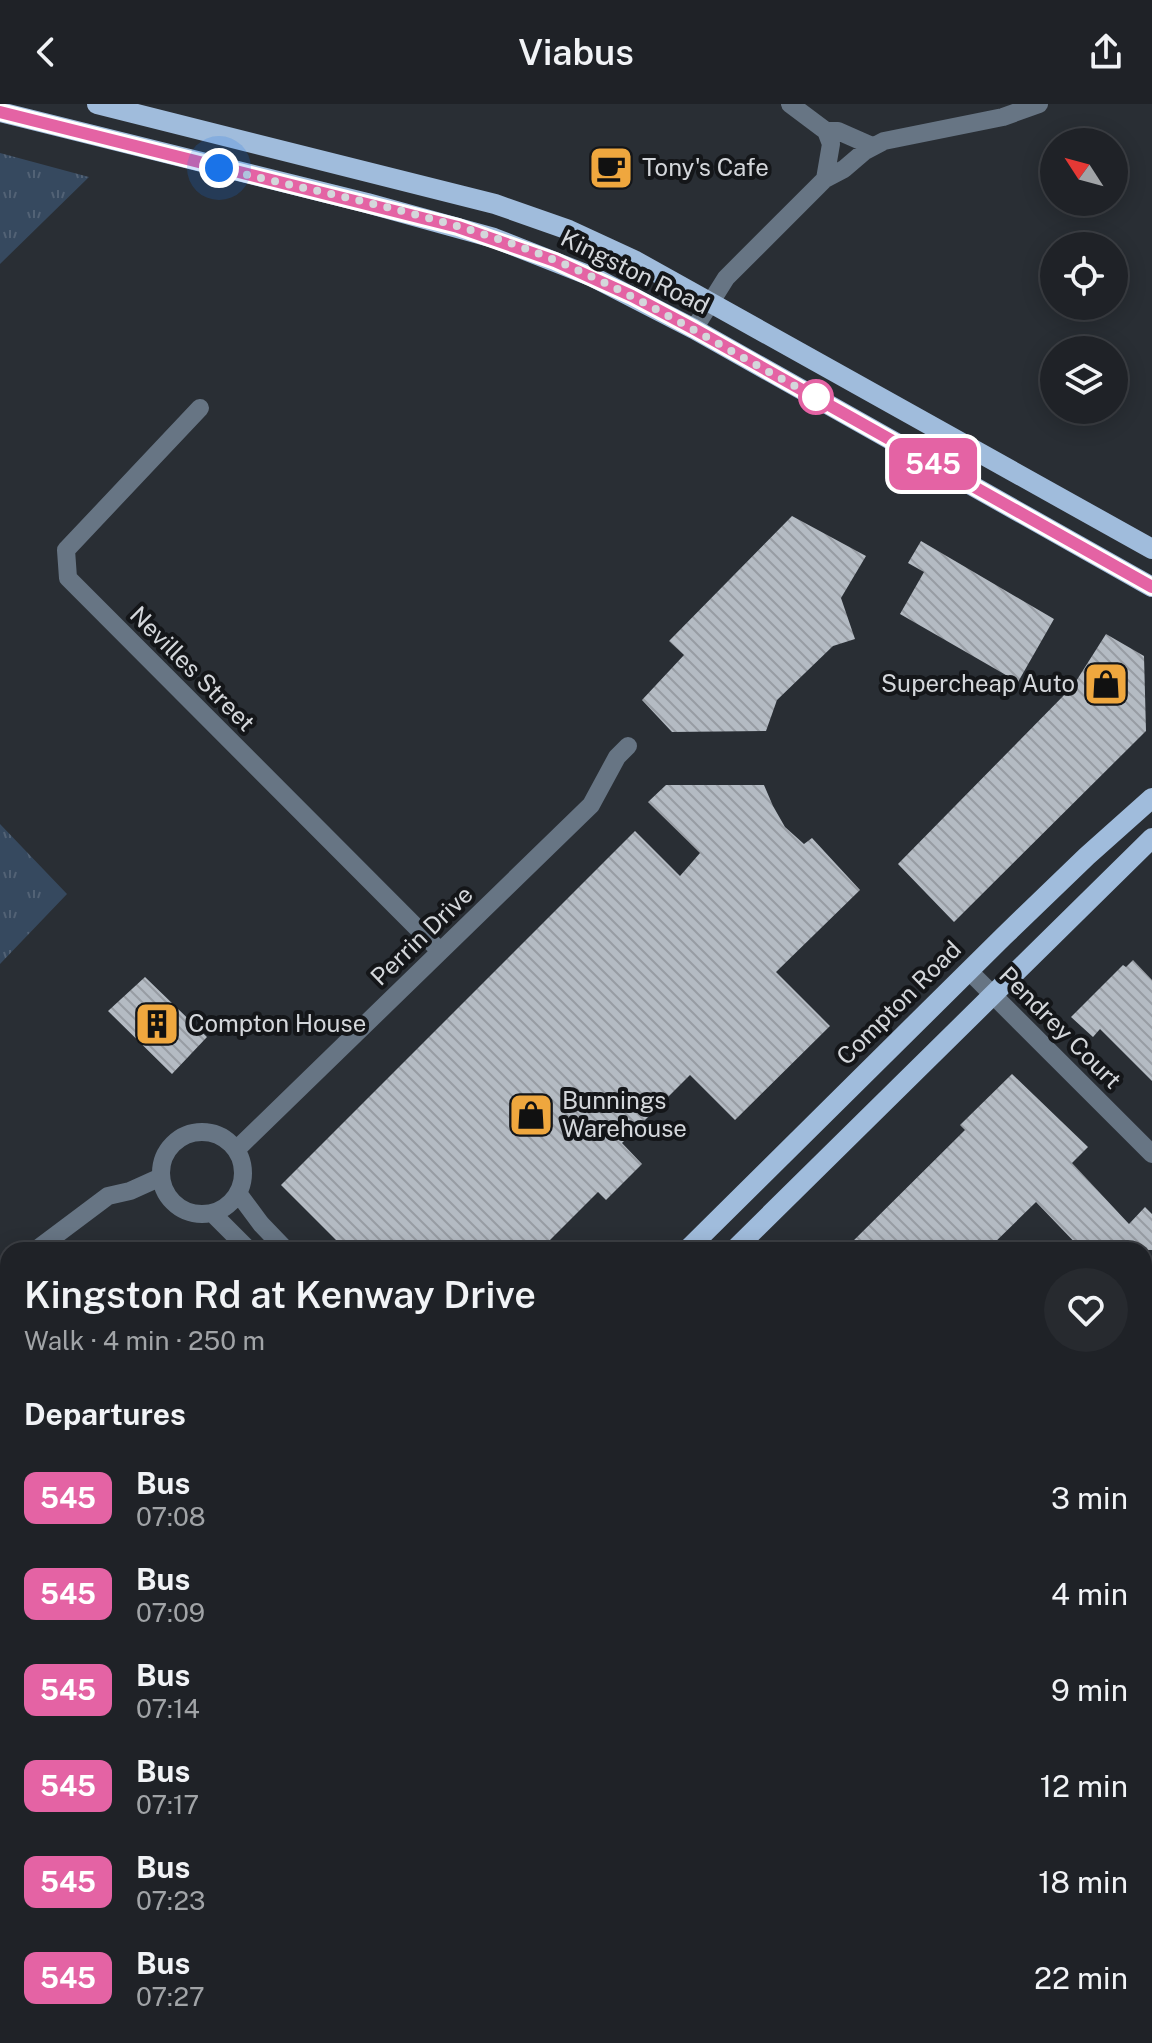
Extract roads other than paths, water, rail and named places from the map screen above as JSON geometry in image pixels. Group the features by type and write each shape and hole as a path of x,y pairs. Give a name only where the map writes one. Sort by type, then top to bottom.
{"main road":[{"name":"Kingston Road","path":"97,104 495,204 569,230 634,260 1152,549"},
{"name":"Kingston Road","path":"0,112 458,227 555,261 694,329 1152,587"},
{"name":"Compton Road","path":"695,1242 1087,856 1152,798"},
{"path":"742,1242 1152,838"}],"street":[{"path":"790,104 826,131 831,144 825,179"},
{"path":"694,329 709,302 734,269 825,179 844,169 872,146 1003,117 1039,104"},
{"path":"826,131 838,131 872,146"},
{"name":"Nevilles Street","path":"200,408 66,550 68,578 440,951"},
{"name":"Perrin Drive","path":"236,1150 591,805 617,757 628,746"},
{"name":"Pendrey Court","path":"969,971 1152,1154"},
{"path":"213,1133 228,1141 236,1150 243,1172 238,1193 232,1202 212,1213 197,1214 175,1204 166,1192 161,1177 167,1151 187,1134 213,1133"},
{"path":"47,1242 108,1196 130,1191 161,1177"},
{"path":"238,1193 278,1242"},
{"path":"212,1213 241,1242"}],"place":[{"name":"Tony's Cafe","path":"611,168"},
{"name":"Supercheap Auto","path":"1106,684"},
{"name":"Compton House","path":"157,1024"},
{"name":"Bunnings Warehouse","path":"531,1115"}]}
